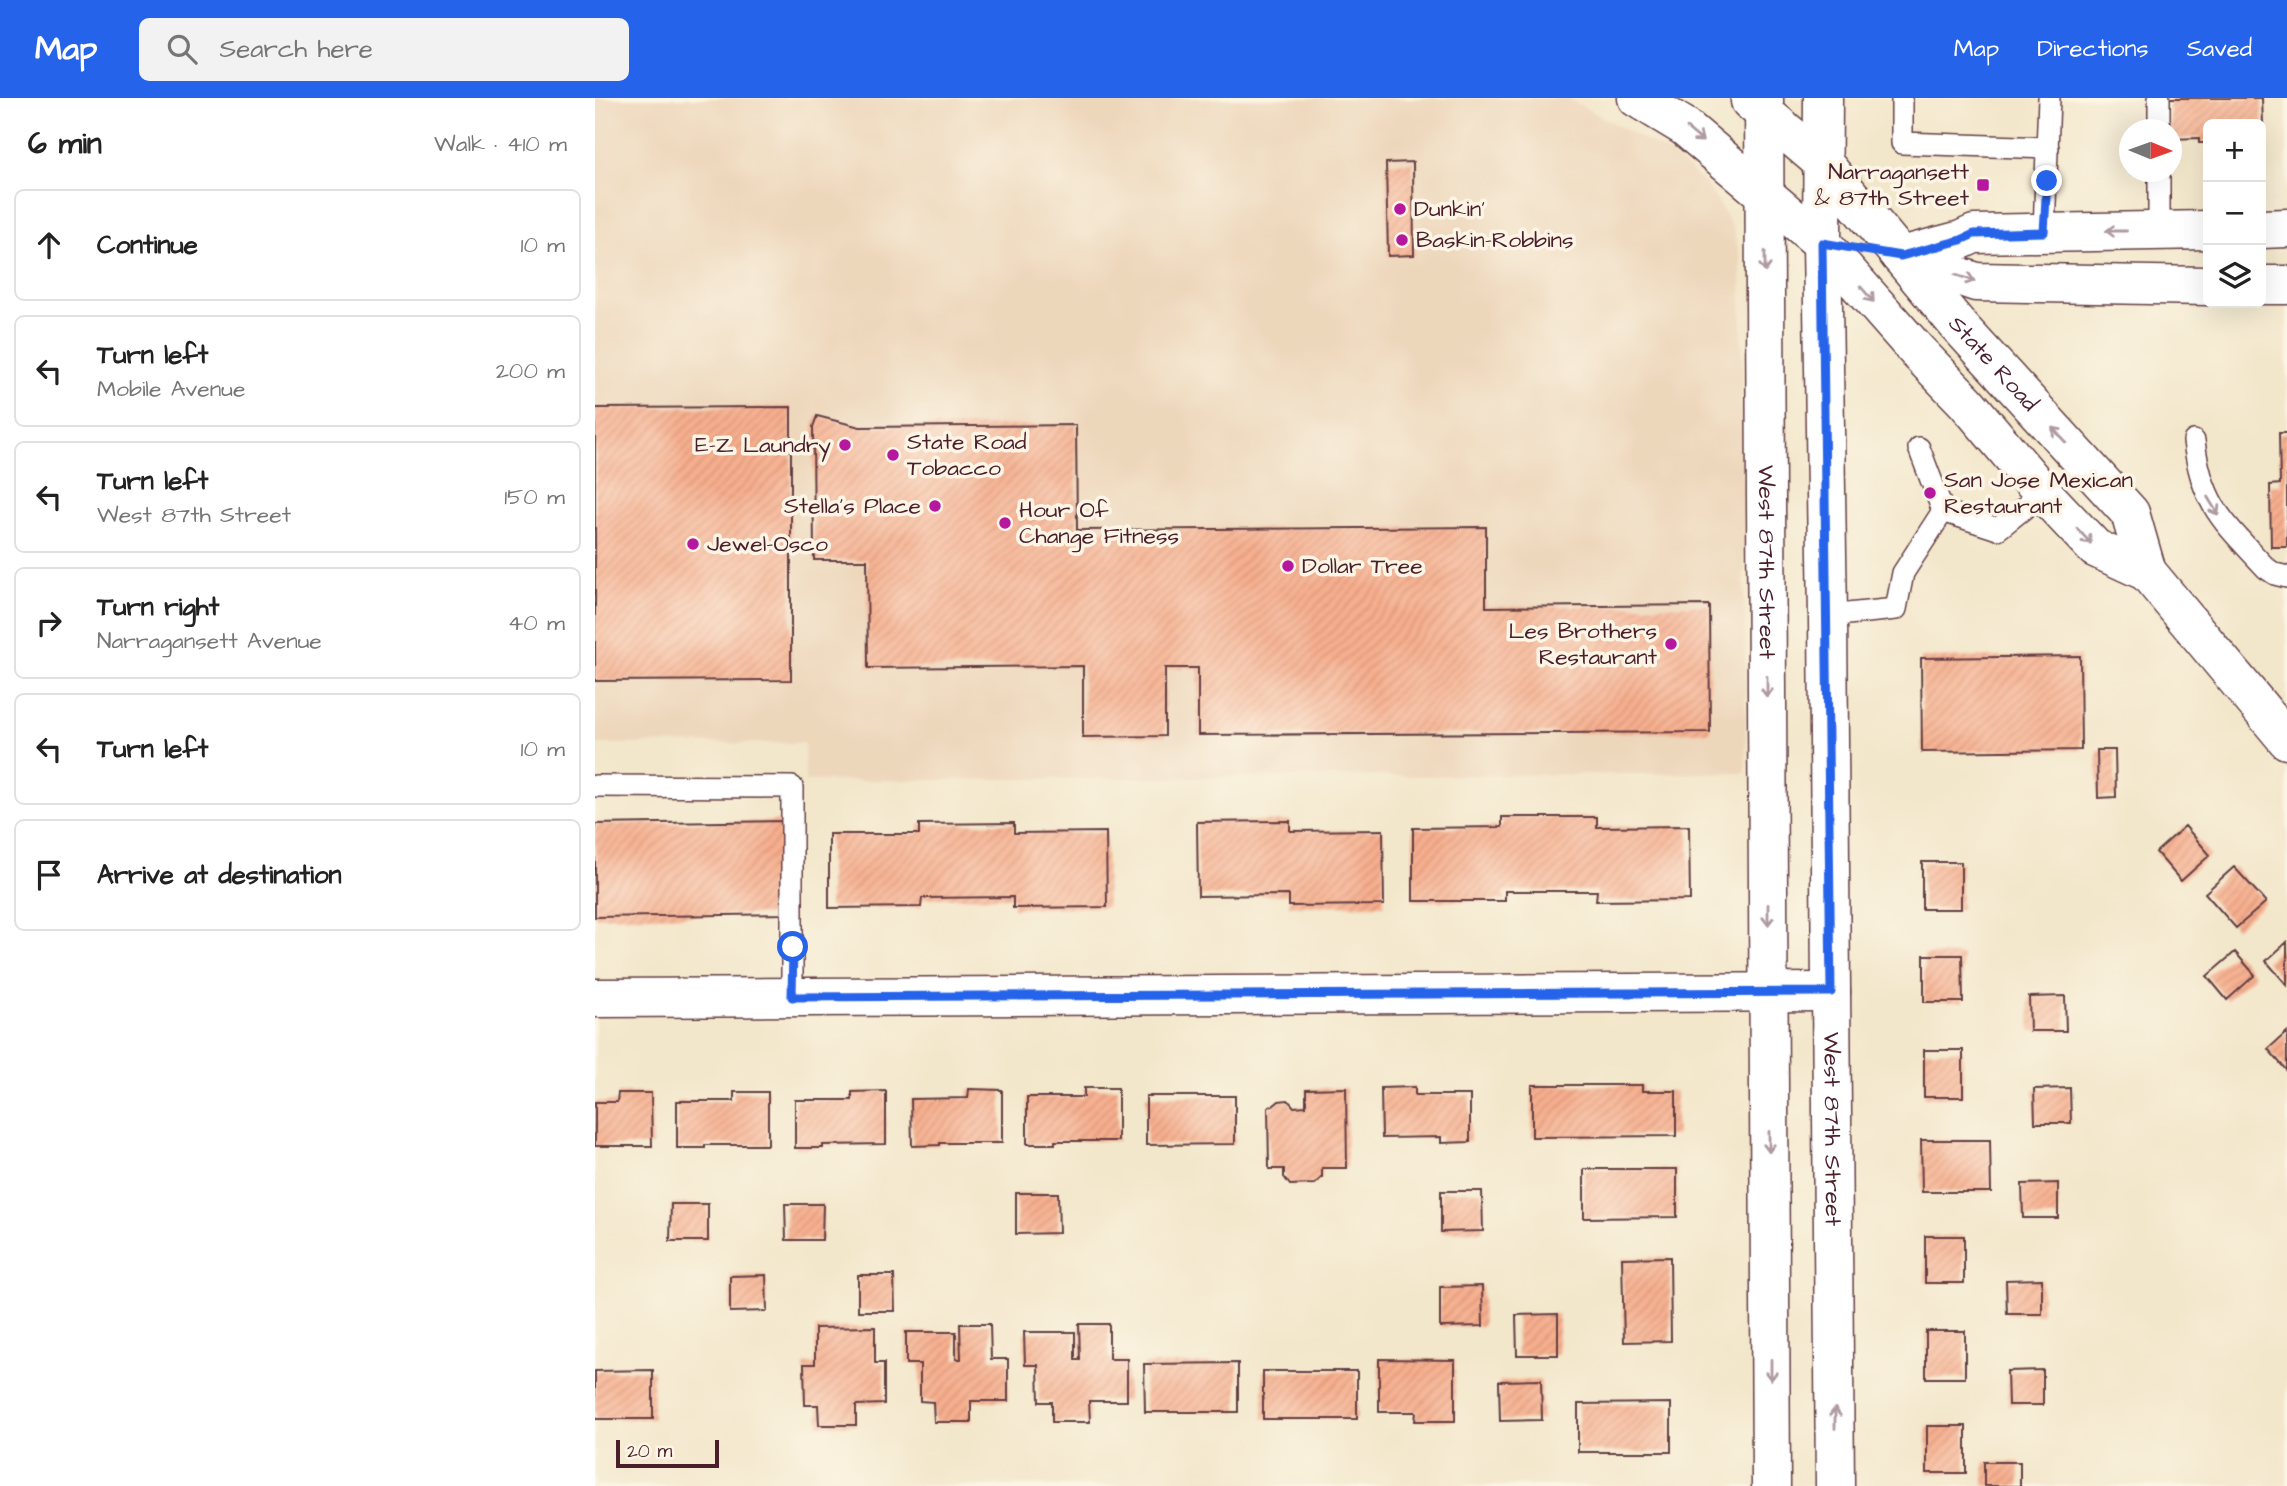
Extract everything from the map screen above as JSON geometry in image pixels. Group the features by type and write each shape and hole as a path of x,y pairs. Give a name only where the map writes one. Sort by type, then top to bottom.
{"street":[{"name":"State Road","path":"1637,98 1685,127 1822,243 2095,548 2147,572"},
{"name":"West 87th Street","path":"1823,98 1822,243 1835,1486"},
{"name":"State Road","path":"1758,102 1822,162 1958,325 2130,513 2147,572 2287,740"},
{"name":"West 87th Street","path":"1758,102 1765,194 1771,1486"},
{"path":"2266,229 2287,228"},
{"path":"1901,256 1974,234 2203,230"},
{"path":"1822,243 1901,256 1976,282 2203,286"},
{"path":"2266,285 2287,285"},
{"path":"595,998 1831,992"}],"lane":[{"path":"1902,98 1902,143 2048,148"},
{"path":"2044,232 2049,98"},
{"path":"2159,98 2159,119"},
{"path":"2159,182 2159,231"},
{"path":"2194,441 2203,486 2217,513 2266,568 2287,577"},
{"path":"1919,448 1943,511"},
{"path":"1943,511 1998,529 2043,493"},
{"path":"1828,616 1896,609 1903,573 1943,511"},
{"path":"595,786 792,788 792,997"}],"shaded area":[{"path":"595,98 1567,98 1675,157 1704,183 1719,203 1733,229 1741,258 1746,773 805,781 804,743 595,744"}],"building":[{"path":"2169,98 2262,98 2263,119 2203,119 2203,143 2199,143 2199,138 2182,139 2182,119 2170,119"},
{"name":"Dunkin'","path":"1413,162 1414,255 1388,256 1386,163"},
{"name":"Jewel-Osco","path":"791,407 791,680 595,681 595,408"},
{"path":"817,416 860,427 1076,425 1077,530 1486,527 1486,607 1709,605 1710,732 1198,735 1198,668 1165,668 1165,736 1083,737 1083,666 868,668 867,560 814,560 813,427"},
{"path":"2279,433 2287,433 2287,547 2271,547 2270,485 2280,484"},
{"path":"2080,656 2081,750 1922,752 1921,658"},
{"path":"2097,750 2115,750 2116,797 2098,798"},
{"path":"1502,817 1597,817 1597,827 1689,826 1690,900 1596,901 1597,891 1505,891 1505,901 1413,901 1413,828 1502,827"},
{"path":"785,821 786,914 595,917 595,824"},
{"path":"1290,821 1290,831 1383,830 1384,905 1289,906 1289,895 1198,896 1197,822"},
{"path":"1014,823 1014,833 1106,832 1107,907 1013,908 1013,897 922,898 921,907 829,908 829,834 919,834 919,824"},
{"path":"2185,826 2210,855 2181,881 2156,852"},
{"path":"1922,862 1961,862 1961,909 1922,909"},
{"path":"2234,867 2266,902 2236,928 2205,893"},
{"path":"2287,942 2287,985 2266,961"},
{"path":"2235,952 2255,975 2227,1000 2207,976"},
{"path":"1924,955 1962,955 1963,1002 1924,1002"},
{"path":"2065,996 2066,1031 2030,1031 2029,997"},
{"path":"2287,1032 2287,1071 2268,1049"},
{"path":"1924,1050 1963,1050 1963,1097 1924,1097"},
{"path":"1532,1085 1642,1085 1642,1091 1676,1091 1676,1136 1532,1137"},
{"path":"1415,1087 1415,1095 1470,1095 1470,1142 1441,1143 1441,1137 1382,1138 1381,1088"},
{"path":"1084,1088 1118,1088 1118,1141 1027,1144 1027,1097 1084,1097"},
{"path":"1346,1088 1347,1168 1322,1168 1322,1177 1315,1184 1290,1185 1284,1177 1284,1169 1269,1169 1268,1107 1288,1100 1294,1107 1306,1106 1306,1089"},
{"path":"2070,1088 2071,1123 2035,1123 2034,1089"},
{"path":"969,1089 1002,1090 1002,1143 912,1146 911,1099 968,1098"},
{"path":"886,1091 886,1144 795,1148 795,1100 852,1100 852,1092"},
{"path":"734,1092 768,1092 768,1145 677,1148 677,1101 734,1101"},
{"path":"618,1093 651,1093 652,1146 595,1146 595,1102 617,1102"},
{"path":"1146,1096 1235,1096 1235,1144 1146,1145"},
{"path":"1921,1140 1990,1140 1991,1192 1922,1192"},
{"path":"1584,1169 1677,1169 1677,1217 1584,1218"},
{"path":"2058,1183 2058,1218 2023,1218 2022,1184"},
{"path":"1441,1191 1482,1191 1483,1231 1441,1232"},
{"path":"1016,1193 1058,1193 1059,1233 1016,1234"},
{"path":"671,1204 708,1204 708,1241 670,1241"},
{"path":"785,1204 823,1204 822,1240 786,1240"},
{"path":"1925,1236 1964,1236 1964,1283 1925,1283"},
{"path":"1670,1257 1671,1341 1624,1342 1622,1258"},
{"path":"766,1275 767,1311 730,1312 730,1276"},
{"path":"858,1275 894,1275 895,1311 858,1311"},
{"path":"2042,1279 2042,1314 2007,1314 2006,1280"},
{"path":"1482,1286 1483,1326 1440,1327 1440,1287"},
{"path":"1558,1314 1558,1355 1517,1355 1516,1315"},
{"path":"960,1324 990,1324 991,1359 1008,1359 1008,1401 971,1401 971,1422 934,1422 933,1402 920,1401 920,1364 906,1364 906,1332 956,1332 956,1359 961,1359"},
{"path":"1079,1324 1109,1324 1109,1359 1127,1359 1127,1401 1089,1401 1090,1422 1052,1422 1052,1402 1039,1402 1038,1365 1025,1365 1024,1332 1075,1332 1075,1360 1080,1360"},
{"path":"875,1327 875,1363 884,1363 884,1404 856,1405 856,1425 819,1425 818,1405 805,1405 804,1364 815,1364 815,1328"},
{"path":"1926,1331 1965,1331 1965,1378 1926,1378"},
{"path":"1379,1359 1455,1360 1455,1421 1415,1421 1416,1412 1379,1412"},
{"path":"1238,1363 1238,1412 1145,1412 1144,1364"},
{"path":"653,1370 653,1419 595,1419 595,1371"},
{"path":"2043,1370 2043,1405 2008,1405 2007,1371"},
{"path":"1263,1371 1357,1371 1357,1419 1263,1419"},
{"path":"1541,1380 1542,1420 1500,1421 1499,1381"},
{"path":"1671,1403 1671,1452 1578,1452 1578,1404"},
{"path":"1927,1426 1966,1426 1966,1473 1927,1473"},
{"path":"1984,1462 2020,1462 2020,1486 1984,1486"}],"place":[{"name":"Narragansett & 87th Street","path":"1983,185"},
{"name":"Dunkin'","path":"1400,209"},
{"name":"Baskin-Robbins","path":"1402,240"},
{"name":"E-Z Laundry","path":"845,445"},
{"name":"State Road Tobacco","path":"893,455"},
{"name":"San Jose Mexican Restaurant","path":"1930,493"},
{"name":"Stella's Place","path":"935,506"},
{"name":"Hour Of Change Fitness","path":"1005,523"},
{"name":"Jewel-Osco","path":"693,544"},
{"name":"Dollar Tree","path":"1288,566"},
{"name":"Les Brothers Restaurant","path":"1671,644"}],"route":[{"path":"793,947 792,997 1831,992 1822,243 1901,256 1974,234 2044,232 2047,181"}]}
